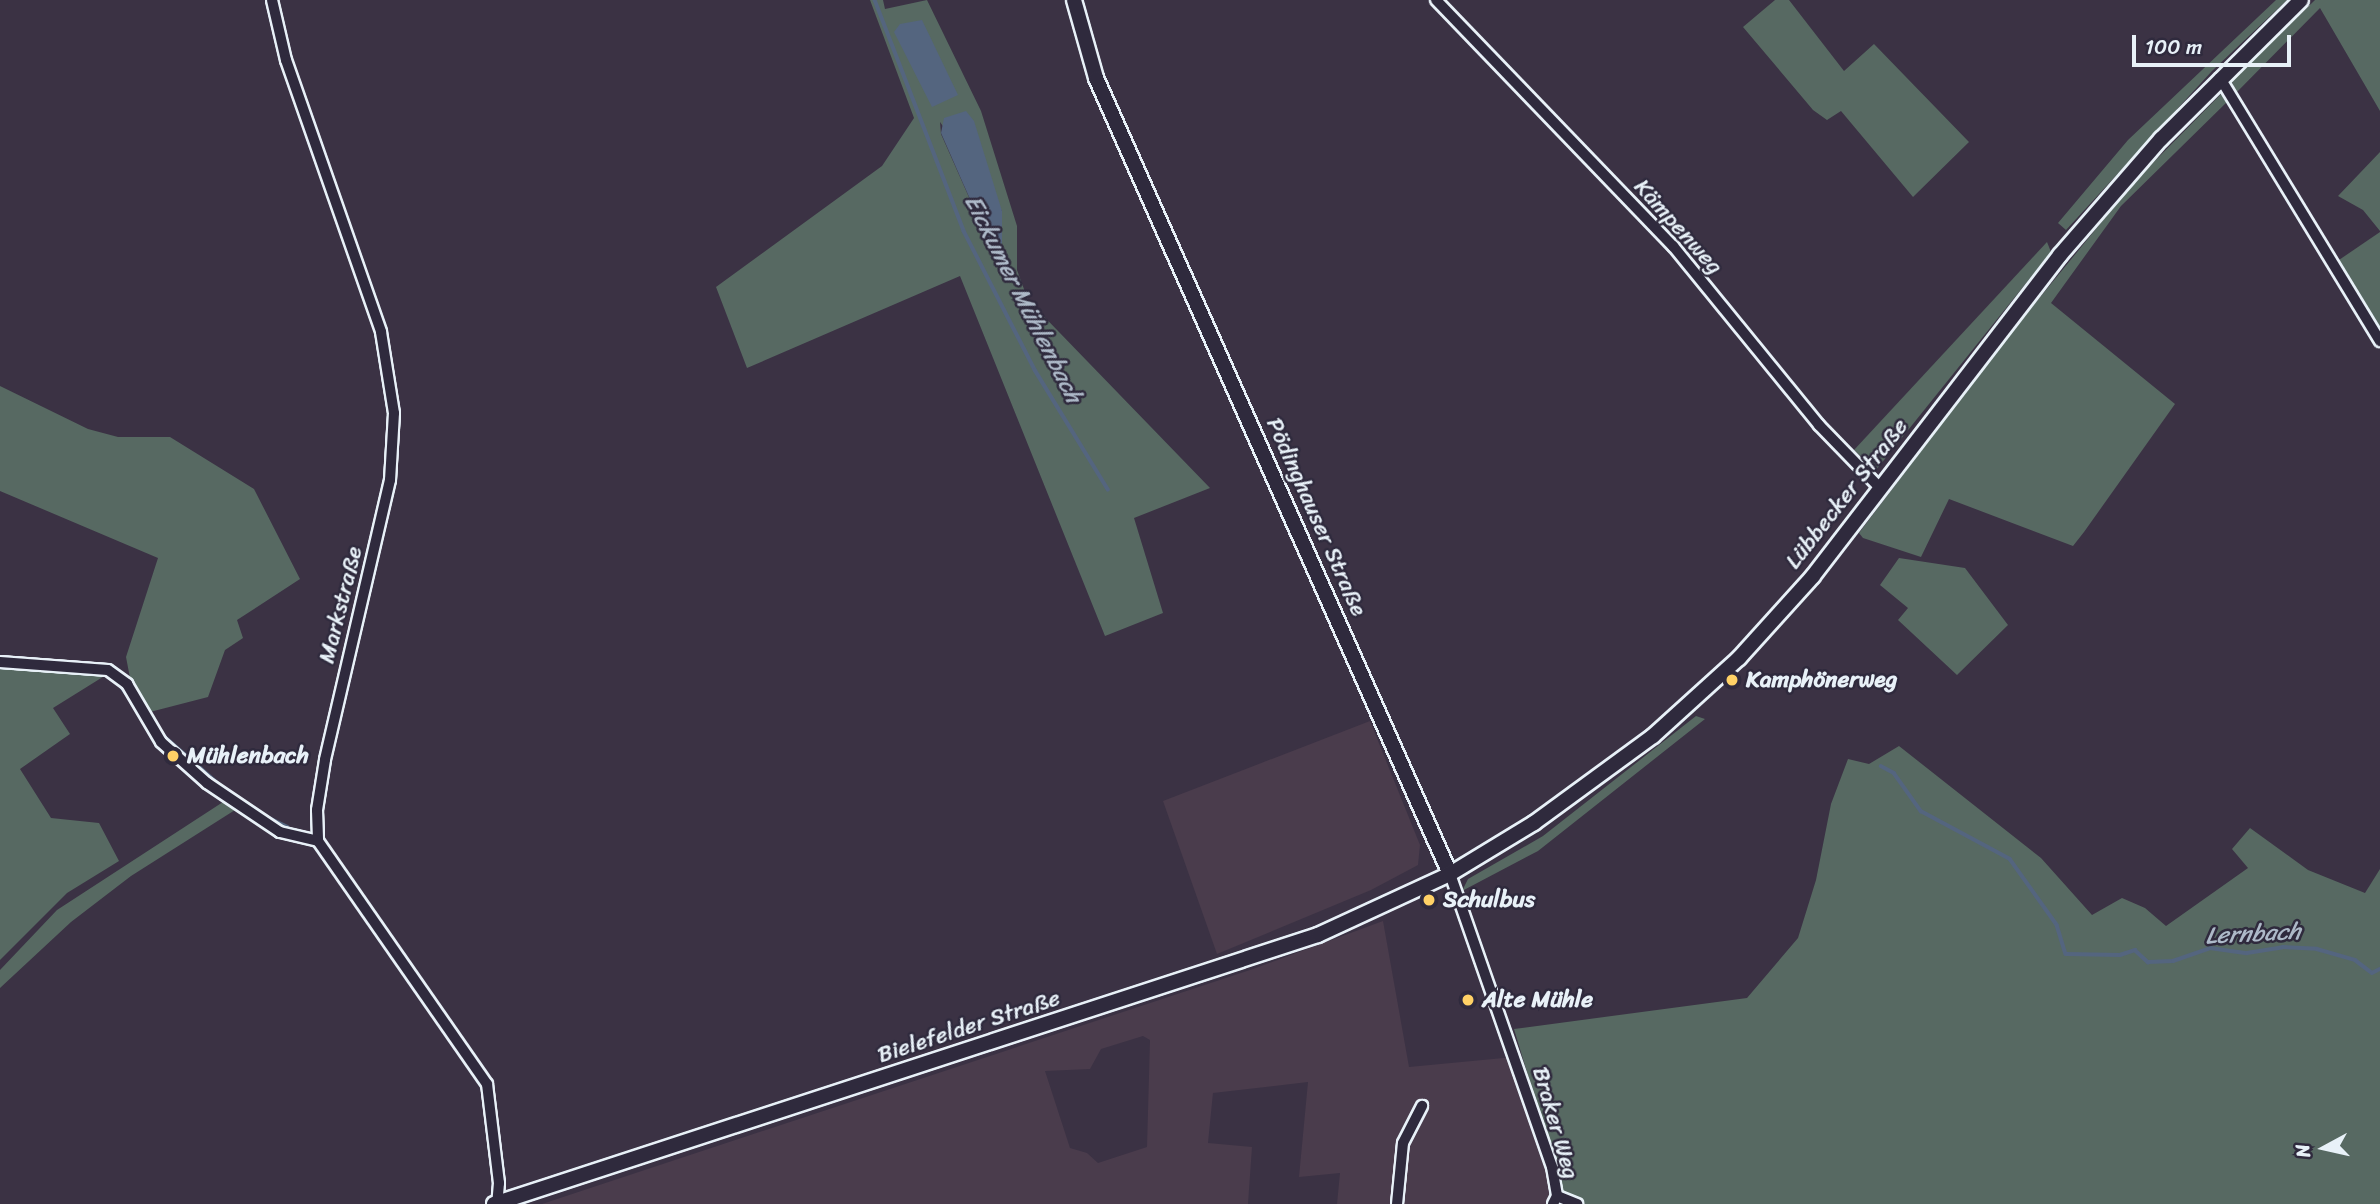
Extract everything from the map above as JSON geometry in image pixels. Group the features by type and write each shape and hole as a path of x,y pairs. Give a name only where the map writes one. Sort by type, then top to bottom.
{"main road":[{"name":"Pödinghauser Straße","path":"1074,0 1096,78 1450,874"},
{"name":"Lübbecker Straße","path":"1450,874 1605,774 1696,699 1813,576 2060,255 2220,78 2301,0"},
{"name":"Bielefelder Straße","path":"496,1204 514,1201 1248,960 1318,935 1450,874"}],"street":[{"name":"Markstraße","path":"272,0 286,60 382,332 394,413 390,480 325,760 317,810 318,841"},
{"name":"Kämpenweg","path":"1436,0 1673,246 1819,425 1881,489"},
{"path":"2220,78 2380,341"},
{"path":"0,662 108,670 127,684 161,742 207,783 280,832 318,841 487,1084 499,1183 496,1204"},
{"name":"Pödinghauser Straße","path":"1450,874 1514,1054"},
{"name":"Braker Weg","path":"1514,1054 1555,1200"},
{"path":"1397,1204 1403,1143 1422,1106"},
{"path":"499,1183 514,1201"},
{"path":"1555,1200 1577,1204"}],"shaded area":[{"path":"1370,721 1420,845 1418,865 1371,890 1217,954 1163,801"},
{"path":"1383,921 1409,1067 1514,1057 1550,1173 1549,1204 1337,1204 1340,1173 1299,1177 1308,1082 1213,1093 1208,1143 1252,1147 1248,1204 542,1204 1253,969","holes":["1143,1036 1150,1040 1147,1147 1098,1163 1087,1153 1070,1148 1045,1071 1090,1069 1101,1049"]}],"green space":[{"path":"870,0 883,0 885,9 927,0 981,111 1017,226 1017,270 1028,300 1210,488 1134,518 1163,613 1105,636 960,276 747,368 716,287 882,166 914,118","holes":["940,122 1002,211 1002,243 987,238 941,134"]},
{"path":"1775,0 1789,0 1844,71 1874,44 1969,142 1913,197 1841,111 1827,120 1813,110 1743,27"},
{"path":"2276,0 2287,0 2212,71 2066,230 2058,223 2128,140"},
{"path":"2315,0 2380,0 2380,111 2320,8 2234,95 2232,81"},
{"path":"2221,94 2229,100 2121,206 2051,303 2175,404 2073,546 1949,499 1921,557 1863,538 1859,533 2001,345 2136,180"},
{"path":"2380,152 2380,231 2363,210 2338,196"},
{"path":"2380,232 2380,335 2336,262"},
{"path":"2047,242 2051,252 1876,470 1854,450"},
{"path":"0,386 88,429 118,437 170,437 254,489 300,579 237,620 243,638 225,650 208,697 150,712 130,678 126,657 158,558 0,491"},
{"path":"1899,558 1965,568 2008,625 1957,675 1898,620 1908,608 1880,585"},
{"path":"0,667 106,675 53,708 70,734 20,769 51,818 99,823 119,861 67,893 0,960"},
{"path":"1696,716 1705,719 1538,851 1462,891 1468,879 1543,836"},
{"path":"1899,746 2041,858 2092,915 2122,898 2145,908 2166,926 2248,868 2232,849 2250,828 2308,870 2365,893 2380,869 2380,1204 1554,1204 1556,1169 1514,1029 1747,998 1798,938 1816,880 1831,804 1848,759 1869,764"},
{"path":"223,802 235,810 131,876 71,922 0,988 0,970 57,910"}],"water":[{"path":"922,20 958,95 932,107 894,32 900,24"},
{"path":"966,111 974,121 1002,211 1002,244 987,238 941,133 944,118"}],"waterway":[{"name":"Eickumer Mühlenbach","path":"875,0 964,231 1035,370 1108,489"},
{"path":"118,682 132,701"},
{"path":"150,715 164,736 229,793"},
{"name":"Lernbach","path":"1881,766 1894,773 1921,811 2010,859 2057,925 2066,954 2120,955 2135,950 2148,962 2173,961 2210,948 2247,953 2283,947 2317,949 2355,960 2372,973 2380,969"},
{"path":"265,816 288,827"}],"place":[{"name":"Kamphönerweg","path":"1732,680"},
{"name":"Mühlenbach","path":"173,756"},
{"name":"Schulbus","path":"1429,900"},
{"name":"Alte Mühle","path":"1468,1000"}]}
